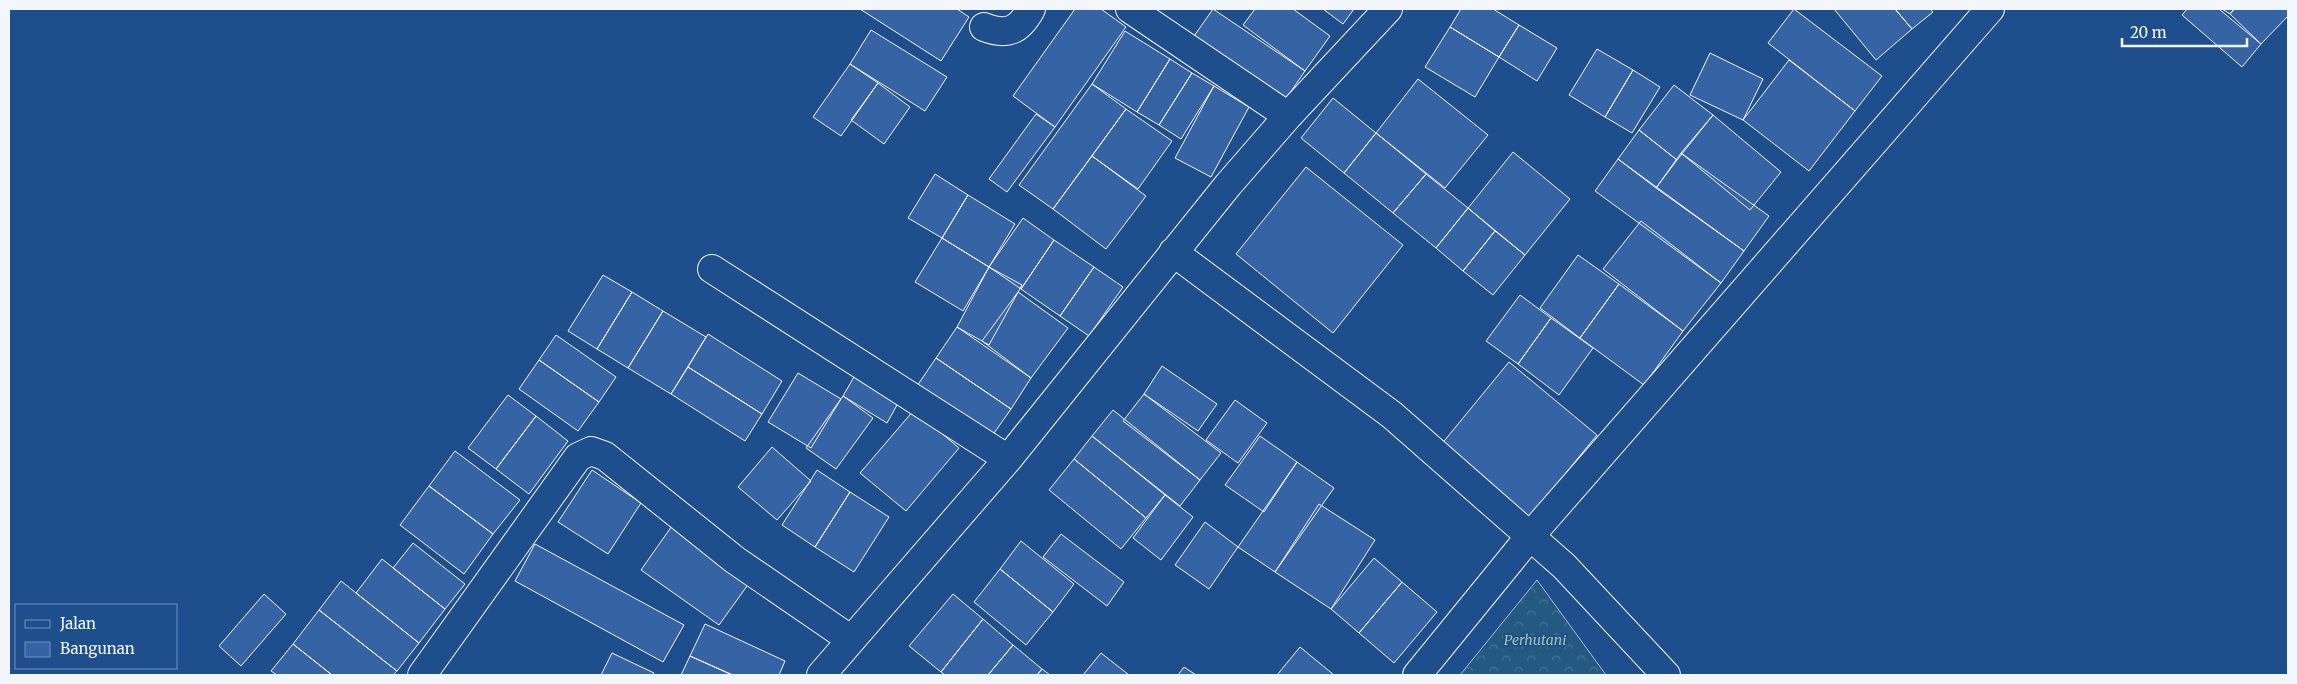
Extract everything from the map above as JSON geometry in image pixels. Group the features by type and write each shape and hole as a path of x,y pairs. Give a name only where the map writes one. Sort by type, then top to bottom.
{"street":[{"path":"984,27 1002,32 1014,29 1031,9"},
{"path":"1130,9 1288,116"},
{"path":"821,675 850,639 1008,459 1172,252 1288,116 1388,9"},
{"path":"1417,675 1531,535 1990,9"},
{"path":"1172,252 1392,415 1531,535 1598,600 1666,675"},
{"path":"712,269 1008,459"},
{"path":"422,675 578,457 591,451 605,456 735,560 850,639"}],"green space":[{"name":"Perhutani","path":"1537,580 1606,675 1460,675"}],"building":[{"path":"860,9 957,9 969,17 941,61"},
{"path":"1075,9 1101,9 1126,27 1055,127 1013,96"},
{"path":"1213,9 1305,71 1283,103 1192,39"},
{"path":"1255,9 1293,9 1330,36 1305,71 1243,25"},
{"path":"1323,9 1354,9 1343,24"},
{"path":"1461,9 1493,9 1519,25 1499,57 1450,27"},
{"path":"1794,9 1882,76 1855,111 1768,43"},
{"path":"1834,9 1895,9 1912,29 1876,60"},
{"path":"1895,9 1930,9 1933,12 1912,29"},
{"path":"2187,9 2219,9 2261,44 2242,67 2182,15"},
{"path":"2222,9 2234,9 2230,14"},
{"path":"2235,9 2288,9 2288,16 2261,44 2230,14"},
{"path":"1519,25 1557,48 1537,81 1499,57"},
{"path":"1450,27 1499,57 1475,97 1425,67"},
{"path":"871,30 947,77 925,111 850,64"},
{"path":"1125,31 1170,59 1137,112 1092,84"},
{"path":"1597,49 1633,70 1605,117 1569,95"},
{"path":"1710,53 1763,79 1743,120 1690,95"},
{"path":"1170,59 1192,73 1159,125 1137,112"},
{"path":"1789,60 1855,111 1809,171 1743,120"},
{"path":"850,64 878,83 841,136 813,117"},
{"path":"1633,70 1660,87 1632,133 1605,117"},
{"path":"1192,73 1214,86 1181,139 1159,125"},
{"path":"1418,79 1488,135 1445,188 1376,133"},
{"path":"878,83 910,107 884,144 851,120"},
{"path":"1092,84 1126,109 1053,209 1019,185"},
{"path":"1674,85 1713,115 1677,160 1639,130"},
{"path":"1214,86 1249,107 1211,177 1175,158"},
{"path":"1333,98 1376,133 1344,173 1301,138"},
{"path":"1126,109 1172,141 1138,189 1092,156"},
{"path":"1036,114 1055,127 1007,192 989,179"},
{"path":"1713,115 1781,172 1750,210 1681,153"},
{"path":"1639,130 1677,160 1656,188 1618,159"},
{"path":"1376,133 1426,174 1393,213 1344,173"},
{"path":"1513,152 1570,199 1525,255 1468,208"},
{"path":"1681,153 1769,216 1744,251 1656,188"},
{"path":"1092,156 1146,196 1106,249 1053,209"},
{"path":"1618,159 1744,251 1721,283 1595,191"},
{"path":"1306,167 1403,245 1333,333 1236,254"},
{"path":"935,174 968,195 942,238 908,218"},
{"path":"1426,174 1468,208 1436,248 1393,213"},
{"path":"968,195 1015,224 989,267 942,238"},
{"path":"1468,208 1495,231 1463,271 1436,248"},
{"path":"1023,218 1054,240 1021,289 989,267"},
{"path":"1641,221 1721,283 1683,331 1603,269"},
{"path":"1495,231 1525,255 1493,295 1463,271"},
{"path":"942,238 989,267 963,311 915,282"},
{"path":"1054,240 1094,267 1060,316 1021,289"},
{"path":"1578,255 1619,284 1580,338 1540,308"},
{"path":"989,267 1022,285 989,345 957,327"},
{"path":"1094,267 1123,287 1089,336 1060,316"},
{"path":"603,275 632,292 597,349 568,331"},
{"path":"1619,284 1683,331 1644,385 1580,338"},
{"path":"632,292 663,311 628,368 597,349"},
{"path":"1018,292 1068,328 1031,378 982,341"},
{"path":"1520,295 1551,318 1518,364 1486,341"},
{"path":"663,311 706,337 671,394 628,368"},
{"path":"1551,318 1593,348 1559,395 1518,364"},
{"path":"957,327 1031,378 1011,409 936,358"},
{"path":"708,334 782,381 762,414 688,367"},
{"path":"556,335 616,377 599,402 539,360"},
{"path":"936,358 1011,409 992,436 917,386"},
{"path":"539,360 599,402 578,431 519,389"},
{"path":"1509,362 1597,435 1528,519 1440,446"},
{"path":"1162,366 1217,404 1198,431 1144,394"},
{"path":"688,367 762,414 745,441 671,394"},
{"path":"858,370 902,396 887,423 843,396"},
{"path":"798,373 841,399 811,448 768,422"},
{"path":"1144,394 1221,453 1200,480 1123,421"},
{"path":"508,395 536,416 496,469 468,448"},
{"path":"843,396 873,418 836,469 806,448"},
{"path":"1235,400 1267,423 1238,463 1206,440"},
{"path":"914,410 959,448 906,511 860,473"},
{"path":"1113,410 1200,480 1180,506 1092,436"},
{"path":"536,416 568,441 529,494 496,469"},
{"path":"1092,436 1165,495 1146,518 1074,459"},
{"path":"1260,436 1297,462 1264,512 1225,485"},
{"path":"772,447 811,481 777,520 738,487"},
{"path":"455,451 520,500 493,534 429,486"},
{"path":"1074,459 1146,518 1121,549 1049,490"},
{"path":"1297,462 1334,488 1275,572 1238,547"},
{"path":"592,470 641,503 608,554 558,522"},
{"path":"817,470 850,492 815,547 782,525"},
{"path":"429,486 493,534 464,574 400,525"},
{"path":"850,492 889,517 854,572 815,547"},
{"path":"1165,495 1193,517 1161,560 1133,538"},
{"path":"1319,504 1375,540 1331,609 1275,572"},
{"path":"1205,522 1238,547 1209,589 1175,565"},
{"path":"674,523 752,579 719,625 641,570"},
{"path":"1061,534 1124,582 1107,606 1043,557"},
{"path":"1021,541 1074,584 1053,612 1000,569"},
{"path":"413,543 465,584 445,609 393,568"},
{"path":"535,544 684,625 663,662 515,581"},
{"path":"1374,558 1402,582 1359,633 1331,609"},
{"path":"382,559 445,609 419,643 356,593"},
{"path":"1000,569 1053,612 1026,645 974,602"},
{"path":"341,581 419,643 397,671 319,610"},
{"path":"1402,582 1437,612 1394,663 1359,633"},
{"path":"264,594 286,614 241,666 219,646"},
{"path":"953,594 983,619 941,672 909,646"},
{"path":"319,610 397,671 393,675 332,675 293,644"},
{"path":"983,619 1013,645 988,675 945,675 941,672"},
{"path":"705,624 785,661 779,675 732,675 690,656"},
{"path":"293,644 332,675 277,675 271,671"},
{"path":"1013,645 1042,669 1037,675 988,675"},
{"path":"1300,647 1334,675 1277,675"},
{"path":"612,653 654,673 653,675 601,675"},
{"path":"1101,653 1129,675 1083,675"},
{"path":"690,656 733,675 681,675"},
{"path":"1184,667 1196,675 1178,675"},
{"path":"1042,669 1050,675 1037,675"}]}
